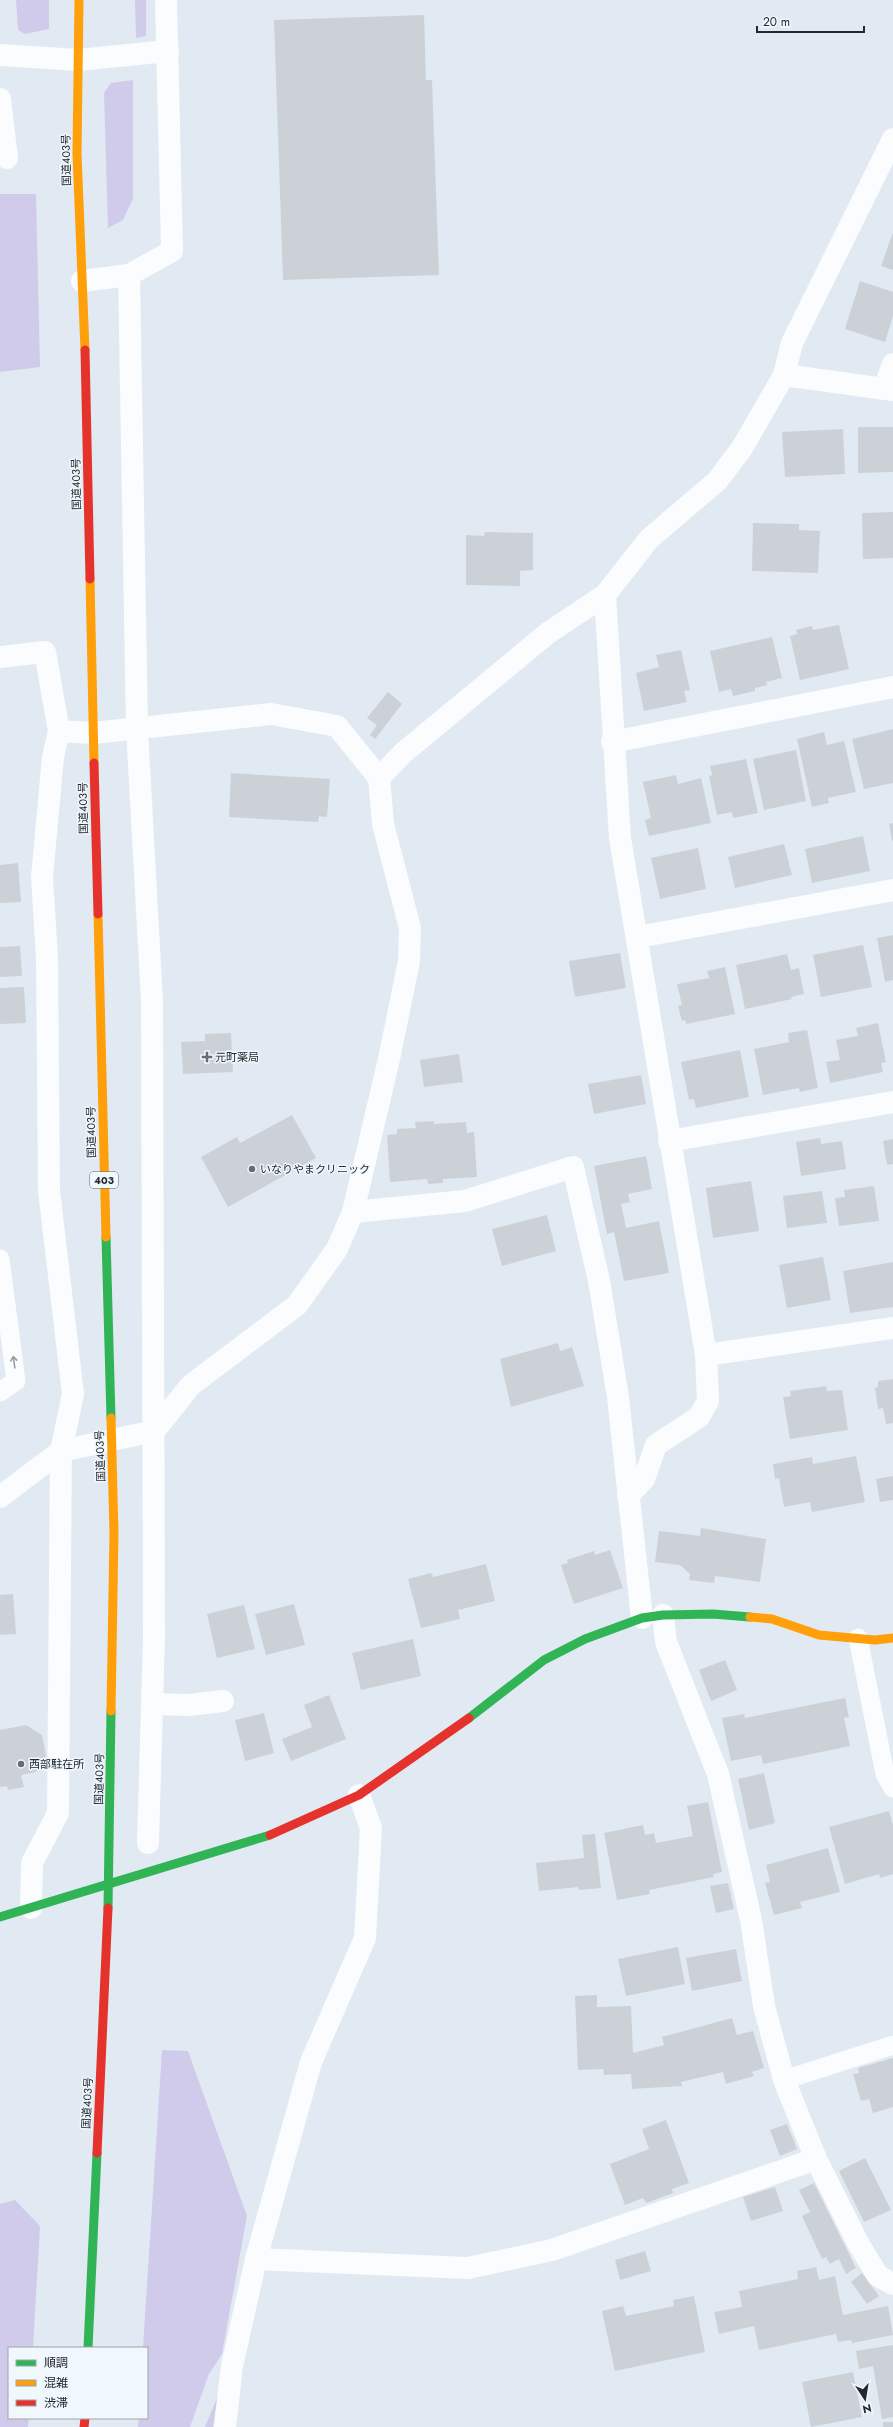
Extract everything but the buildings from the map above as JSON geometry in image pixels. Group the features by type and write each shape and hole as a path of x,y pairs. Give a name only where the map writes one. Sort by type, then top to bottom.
{"main road":[{"name":"国道403号","path":"79,0 77,154 86,392 93,733 114,1533 109,1883 88,2347"},
{"path":"0,1917 273,1834 359,1795 446,1736 544,1660 585,1639 642,1618 663,1615 713,1614 772,1619 819,1635 875,1640 893,1638"}],"street":[{"path":"82,281 128,275 172,251 166,0"},
{"path":"0,55 78,60 168,51"},
{"path":"0,99 7,158"},
{"path":"379,778 403,753 548,633 605,595 649,539 717,481 742,448 784,375 792,343 893,139"},
{"path":"128,275 137,728 152,1001 154,1431 152,1704 148,1843"},
{"path":"784,375 888,390 893,364"},
{"path":"605,595 612,742 620,838 638,937 669,1141 706,1355 708,1401 699,1417 656,1445 644,1479 628,1496"},
{"path":"0,657 45,652 58,731 53,757 42,877 47,958 49,1191 73,1394 61,1451 58,1813 32,1863 31,1908"},
{"path":"612,742 893,687"},
{"path":"0,1497 61,1451 154,1431 191,1385 296,1305 337,1249 353,1212 389,1060 410,961 410,928 383,824 379,778 337,726 271,714 93,733 58,731"},
{"path":"638,937 893,890"},
{"path":"669,1141 893,1102"},
{"path":"353,1212 465,1201 573,1167 600,1288 618,1397 642,1618"},
{"path":"706,1355 893,1328"},
{"path":"663,1615 666,1642 718,1774 751,1920 764,2006 784,2080 816,2159 858,2243 878,2276 893,2284"},
{"path":"152,1704 189,1705 223,1701"},
{"path":"225,2427 232,2366 256,2259 311,2062 366,1938 371,1828 359,1795"},
{"path":"256,2259 468,2268 552,2250 816,2159"}],"lane":[{"path":"0,1259 16,1381 0,1392"},
{"path":"858,1638 885,1774 893,1788"},
{"path":"784,2080 893,2045"}],"shaded area":[{"path":"16,0 49,0 49,29 25,34 18,30"},
{"path":"135,0 146,0 146,36 136,38"},
{"path":"133,80 133,199 123,220 108,228 104,93 111,83"},
{"path":"0,194 36,194 40,367 0,372"},
{"path":"162,2050 188,2051 247,2216 222,2354 209,2374 190,2427 138,2427 139,2419 148,2419 148,2347 143,2347"},
{"path":"15,2200 40,2226 33,2347 8,2347 8,2419 29,2419 28,2427 0,2427 0,2204"},
{"path":"217,2398 213,2427 205,2427"}],"traffic: fast":[{"path":"106,1237 111,1418"},
{"path":"469,1718 544,1660 585,1639 642,1618 663,1615 713,1614 750,1617"},
{"path":"108,1908 111,1711"},
{"path":"0,1917 270,1835"},
{"path":"88,2347 97,2153"}],"traffic: slow":[{"path":"79,0 77,154 85,350"},
{"path":"90,579 94,763"},
{"path":"98,914 106,1237"},
{"path":"111,1418 114,1533 111,1711"},
{"path":"750,1617 772,1619 819,1635 875,1640 893,1638"}],"traffic: jam":[{"path":"85,350 90,579"},
{"path":"94,763 98,914"},
{"path":"270,1835 359,1795 469,1718"},
{"path":"97,2153 108,1908"},
{"path":"84,2427 85,2419"}],"place":[{"name":"元町薬局","path":"207,1057"},
{"name":"いなりやまクリニック","path":"252,1169"},
{"name":"西部駐在所","path":"21,1764"}]}
